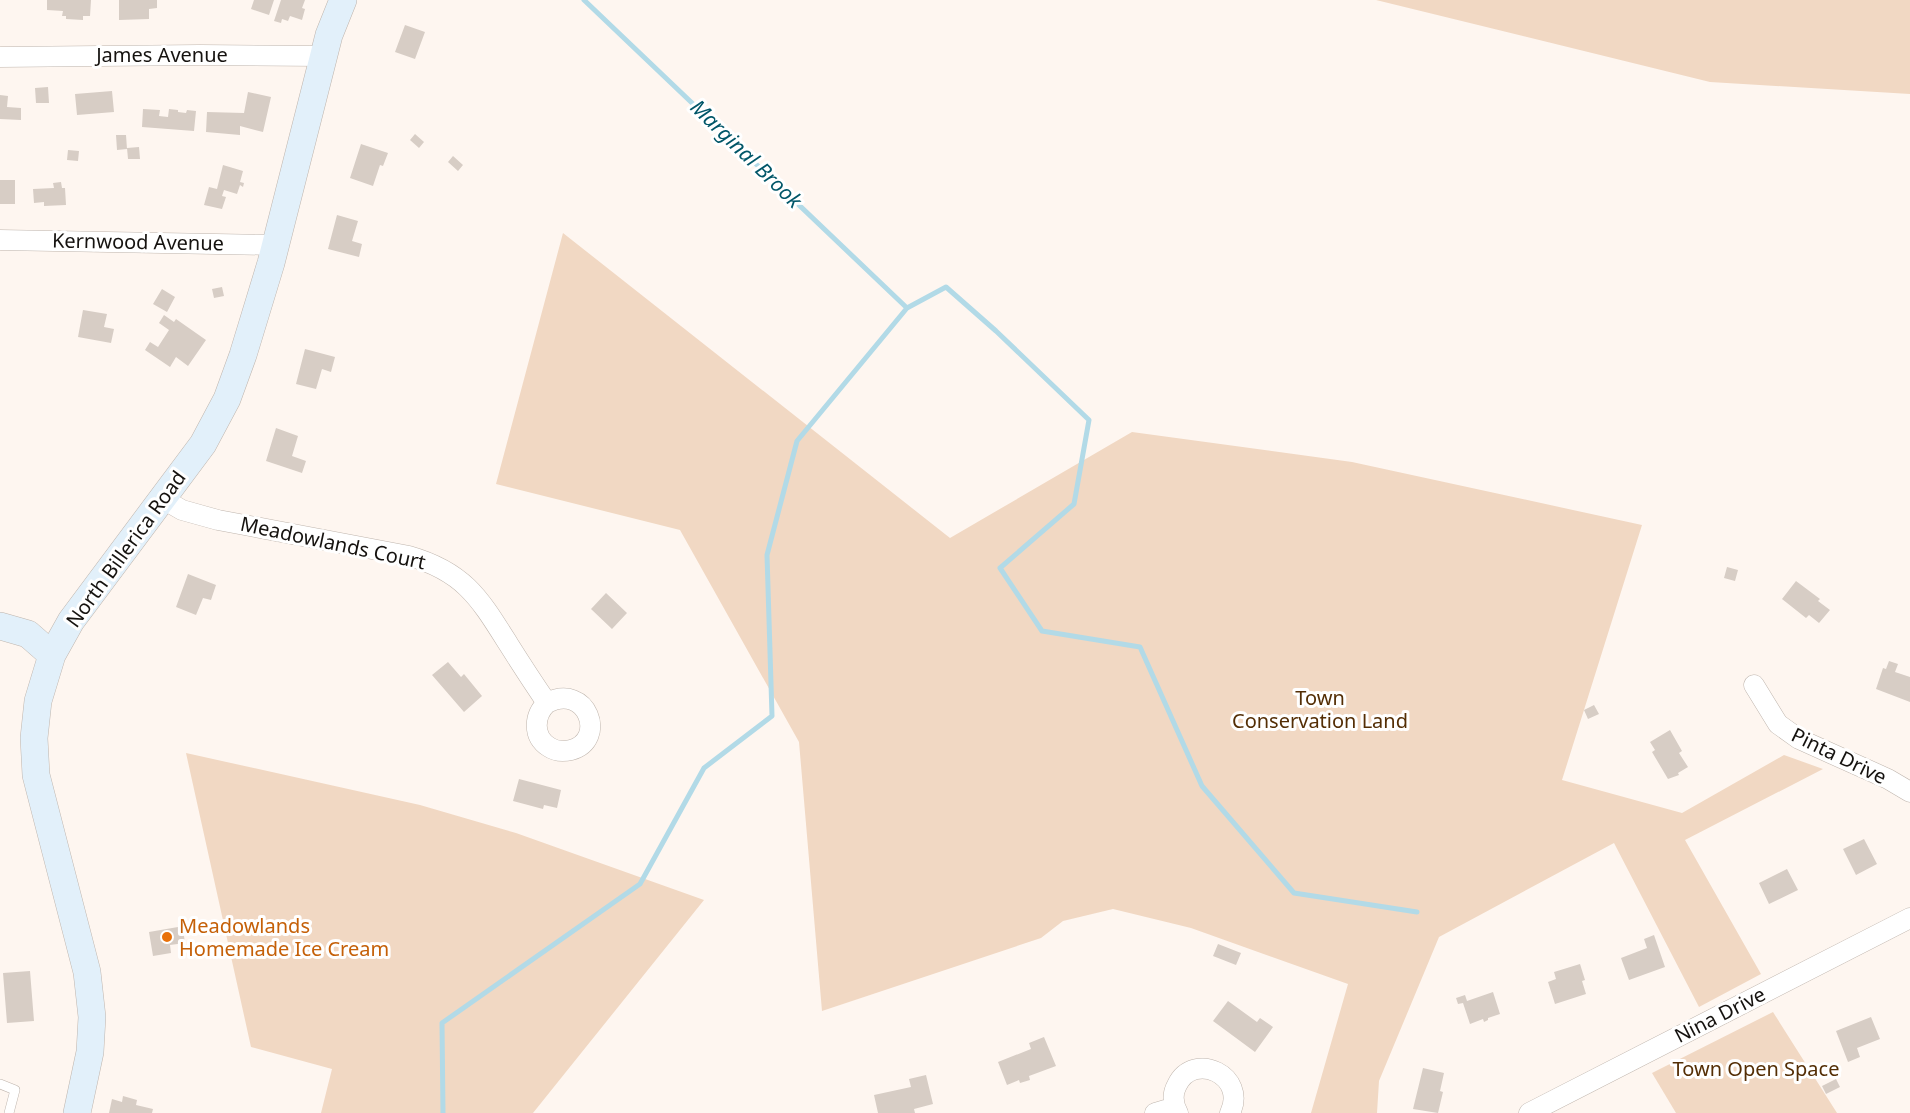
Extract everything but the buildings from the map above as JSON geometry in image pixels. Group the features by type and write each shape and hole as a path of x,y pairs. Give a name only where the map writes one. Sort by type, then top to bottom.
{"main road":[{"name":"North Billerica Road","path":"77,1113 90,1052 92,1017 87,972 38,785 34,747 38,700 52,655 71,621 203,444 227,399 243,355 275,245 329,35 343,0"},
{"path":"0,626 28,634 52,655"}],"street":[{"name":"James Avenue","path":"0,57 324,56"},
{"name":"Kernwood Avenue","path":"0,240 275,245"},
{"name":"Meadowlands Court","path":"163,499 182,510 218,520 409,556 445,569 467,586 482,602 547,703"},
{"name":"Pinta Drive","path":"1754,685 1778,724 1799,739 1888,779 1910,792"},
{"name":"Nina Drive","path":"1529,1113 1910,918"},
{"path":"1155,1113 1176,1110 1174,1097 1176,1087 1181,1078 1199,1068 1219,1072 1227,1079 1234,1098 1230,1113"}],"lane":[{"path":"0,1084 15,1090 9,1113"}],"green space":[{"path":"1376,0 1910,0 1910,94 1710,82"},
{"name":"Town Conservation Land","path":"563,233 950,538 1132,432 1352,462 1642,525 1562,780 1682,813 1784,755 1823,769 1685,840 1761,974 1699,1007 1614,843 1439,937 1379,1081 1377,1113 1311,1113 1348,984 1191,928 1113,909 1063,921 1041,938 822,1011 799,742 680,530 496,484"},
{"path":"186,753 420,805 516,833 704,900 533,1113 321,1113 332,1069 251,1047"},
{"name":"Town Open Space","path":"1773,1012 1837,1113 1676,1113 1652,1073"}],"waterway":[{"name":"Marginal Brook","path":"584,0 907,308"},
{"path":"443,1113 442,1023 640,884 704,768 772,716 767,555 797,441 907,308 946,287 996,331 1089,420 1074,504 1000,568 1042,631 1140,647 1202,786 1294,893 1417,912"}],"place":[{"name":"Meadowlands Homemade Ice Cream","path":"167,937"}]}
